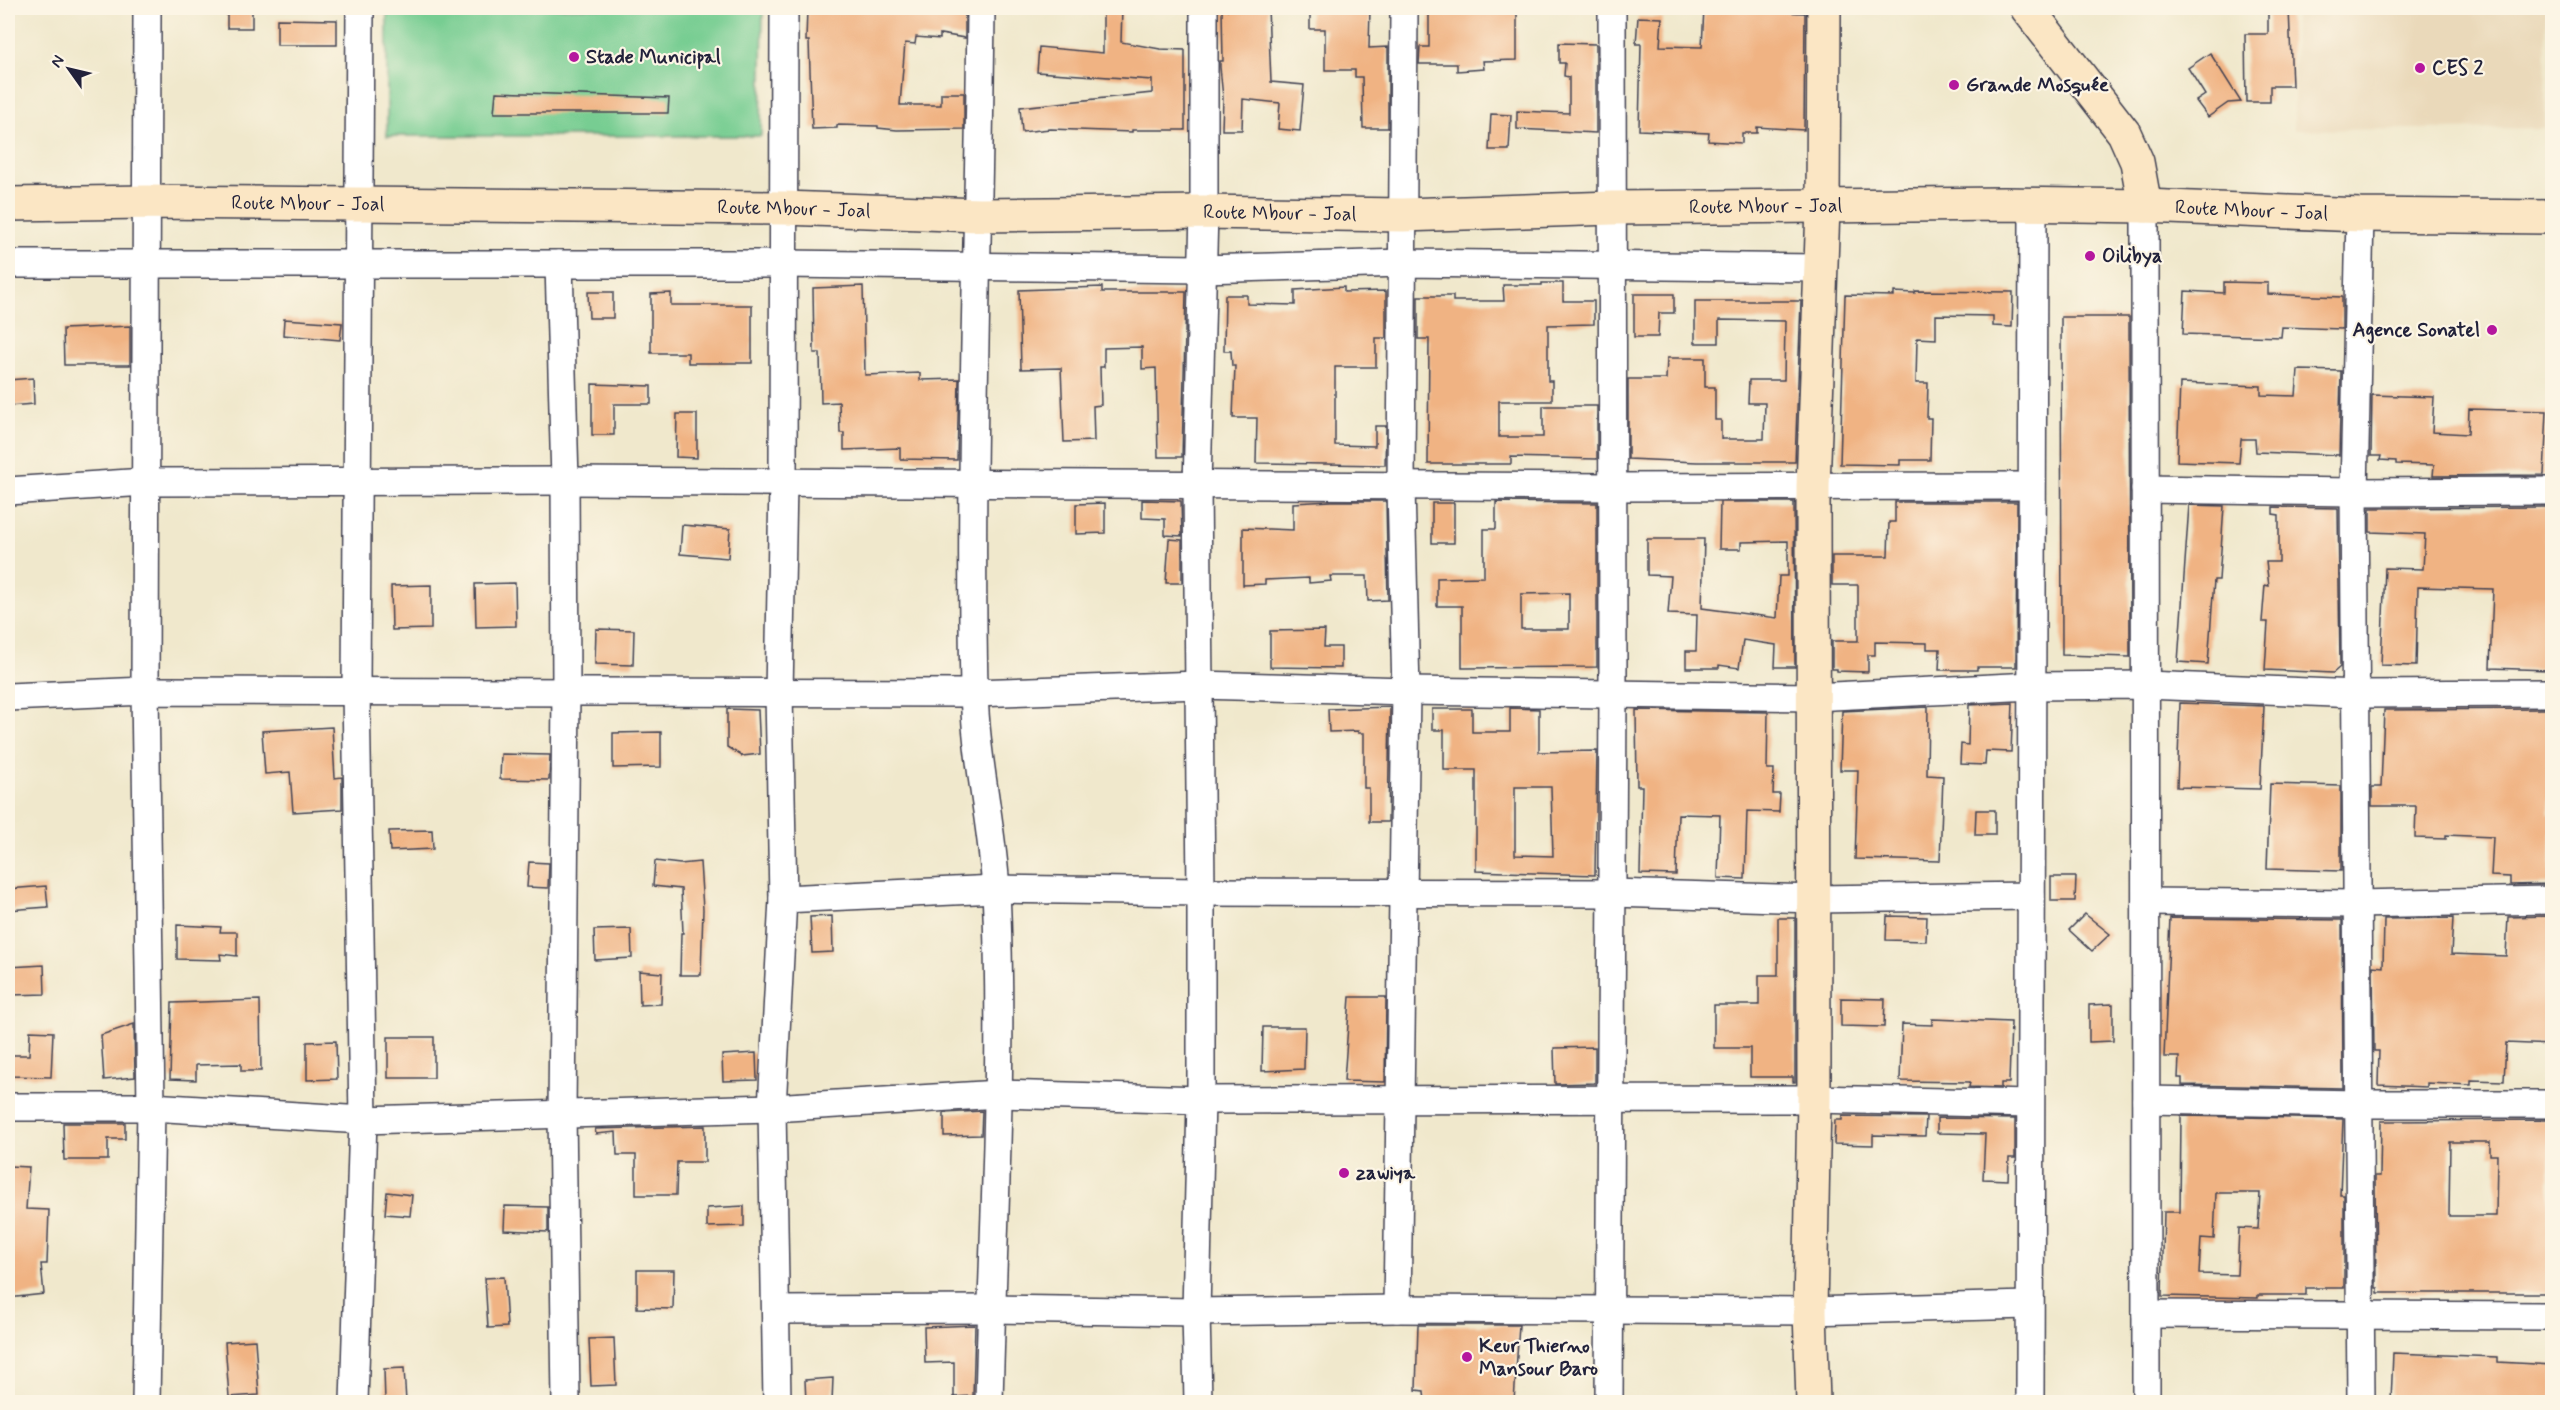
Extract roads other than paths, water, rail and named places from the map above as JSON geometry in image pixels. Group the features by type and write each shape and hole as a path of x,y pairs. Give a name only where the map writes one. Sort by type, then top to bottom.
{"main road":[{"path":"1813,1402 1810,1311 1815,898 1813,487 1823,208 1824,8"},
{"path":"2027,8 2124,133 2137,162 2145,206"},
{"name":"Route Mbour - Joal","path":"8,204 147,202 784,208 980,215 1204,212 1403,215 1612,208 2033,205 2145,206 2360,215 2553,217"}],"street":[{"path":"146,1402 151,1107 145,691 147,8"},
{"path":"354,1402 363,1120 357,691 360,8"},
{"path":"777,1402 772,1108 783,900 779,693 783,484 784,8"},
{"path":"981,8 980,215 973,484 974,693 996,889 999,1094 989,1402"},
{"path":"1198,1402 1196,1312 1201,1100 1201,892 1197,486 1204,212 1204,8"},
{"path":"1397,1309 1406,692 1401,487 1404,8"},
{"path":"1609,1402 1613,693 1612,8"},
{"path":"2030,1402 2028,1305 2033,205"},
{"path":"2145,206 2146,1402"},
{"path":"2360,215 2354,492 2361,1402"},
{"path":"8,264 784,264 1203,269 1402,263 1821,268"},
{"path":"559,264 565,481 566,691 562,1113 566,1402"},
{"path":"8,491 146,482 565,481 1401,487 2031,486"},
{"path":"2145,489 2354,492 2553,491"},
{"path":"8,697 145,691 974,693 1199,685 1406,692 1813,697 2032,686 2146,685 2357,694 2553,693"},
{"path":"783,900 996,889 1612,893 1815,898 2031,897"},
{"path":"2146,902 2356,904 2553,900"},
{"path":"8,1107 151,1107 363,1120 772,1108 999,1094 1201,1100 1814,1099 2030,1104"},
{"path":"2146,1100 2359,1104 2553,1104"},
{"path":"776,1310 1810,1311 2028,1305"},
{"path":"2146,1314 2553,1316"}],"place":[{"name":"Stade Municipal","path":"574,57"},
{"name":"CES 2","path":"2420,68"},
{"name":"Grande Mosquée","path":"1954,85"},
{"name":"Oilibya","path":"2090,256"},
{"name":"Agence Sonatel","path":"2492,330"},
{"name":"zawiya","path":"1344,1173"},
{"name":"Keur Thierno Mansour Baro","path":"1467,1357"}]}
